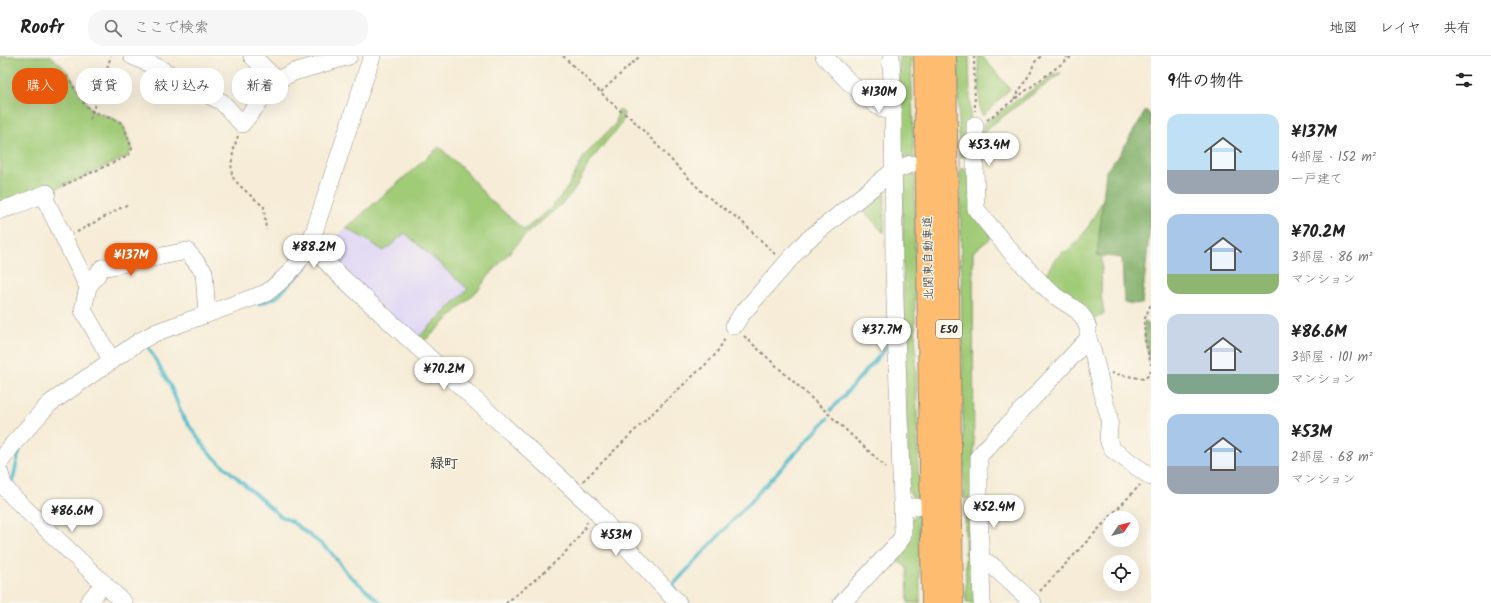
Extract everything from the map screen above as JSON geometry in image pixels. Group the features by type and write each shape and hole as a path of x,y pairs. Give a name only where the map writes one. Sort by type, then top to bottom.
{"highway":[{"name":"北関東自動車道","path":"925,56 933,603"},
{"name":"北関東自動車道","path":"944,56 952,603"}],"street":[{"path":"132,56 164,62 192,87 222,102 242,124 258,104"},
{"path":"252,56 264,68"},
{"path":"288,75 349,56"},
{"path":"0,462 12,444 49,404 140,341 157,332 266,293 278,285 294,268 303,257 308,247 372,56"},
{"path":"824,56 849,82 882,110 893,111"},
{"path":"842,603 902,538 910,507 901,472 894,270 893,111 891,56"},
{"path":"975,125 968,164 976,209 1012,253 1043,285 1055,296 1078,311 1085,320 1088,328 1088,338 1098,370 1109,418 1108,438 1110,445 1113,450 1150,477"},
{"path":"734,326 741,315 811,236 893,171 911,164"},
{"path":"0,210 45,194 64,240 88,287"},
{"path":"308,247 320,255 335,271 593,508 619,539 678,603"},
{"path":"112,361 83,310 88,287 102,268 187,251 204,272 207,314"},
{"path":"982,603 981,563 974,507 979,456 1088,338"},
{"path":"0,473 3,485 13,498 124,603"},
{"path":"981,563 988,563 994,567 1032,602"},
{"path":"88,603 104,583"}],"path":[{"path":"90,119 111,56"},
{"path":"563,56 632,119 704,194 740,220 786,264"},
{"path":"601,92 640,56"},
{"path":"974,56 975,125 987,120 1071,57"},
{"path":"1012,101 1031,72 1034,63 1040,56"},
{"path":"1065,56 1071,57"},
{"path":"45,194 128,156 132,149 124,127 120,122 92,111 85,106 68,78"},
{"path":"242,124 235,143 231,165 233,178 264,207 266,230"},
{"path":"64,240 128,204"},
{"path":"1151,306 1144,321 1145,340 1151,365"},
{"path":"573,490 716,354 734,326 883,465 888,469 901,472"},
{"path":"1098,370 1144,379 1151,371"},
{"path":"1032,602 1146,478 1150,477"},
{"path":"506,603 542,574 568,549 586,525 593,508"}],"shaded area":[{"path":"346,228 360,236 405,233 468,289 416,340 338,264 325,245"}],"green space":[{"path":"0,56 51,56 64,68 12,68 12,104 68,104 68,73 76,85 76,104 88,104 92,111 120,122 124,127 132,149 128,156 43,195 0,210"},
{"path":"899,56 911,56 914,159 903,157 901,153"},
{"path":"958,56 969,56 971,148 966,156 959,157"},
{"path":"978,56 982,56 1010,89 983,116 980,111"},
{"path":"1061,73 989,127 984,133 983,210 980,132 983,124 1055,74"},
{"path":"618,109 624,113 621,124 589,163 575,189 563,203 525,235 478,290 429,337 419,344 416,340 468,289 405,233 384,251 346,228 439,147 466,172 488,198 524,230 550,209 566,190 585,155 616,123"},
{"path":"1146,110 1151,116 1151,217 1142,304 1124,303 1122,258 1097,255 1106,171 1118,157"},
{"path":"915,169 915,315 919,500 914,499 909,492 904,329 902,176"},
{"path":"960,169 965,169 971,174 991,238 973,252 974,489 969,499 964,499"},
{"path":"883,189 885,193 884,233 857,204"},
{"path":"1104,197 1098,255 1102,256 1101,295 1104,313 1091,322 1043,280 1056,258 1070,249 1085,232"},
{"path":"1144,321 1151,326 1151,365 1145,340"},
{"path":"919,515 920,603 908,603 907,568 892,555 913,517"},
{"path":"965,515 969,515 975,523 977,603 966,603"}],"waterway":[{"path":"259,304 277,297 305,268 312,256"},
{"path":"147,345 170,385 183,417 209,453 280,516 291,521 329,550 348,574 381,603"},
{"path":"831,410 887,347"},
{"path":"675,589 673,585 827,419"},
{"path":"13,486 12,484 20,448"},
{"path":"683,598 688,603"}],"tunnel":[{"path":"935,163 962,163"},
{"path":"939,507 969,507"}],"district":[{"name":"緑町","path":"444,463"}]}
